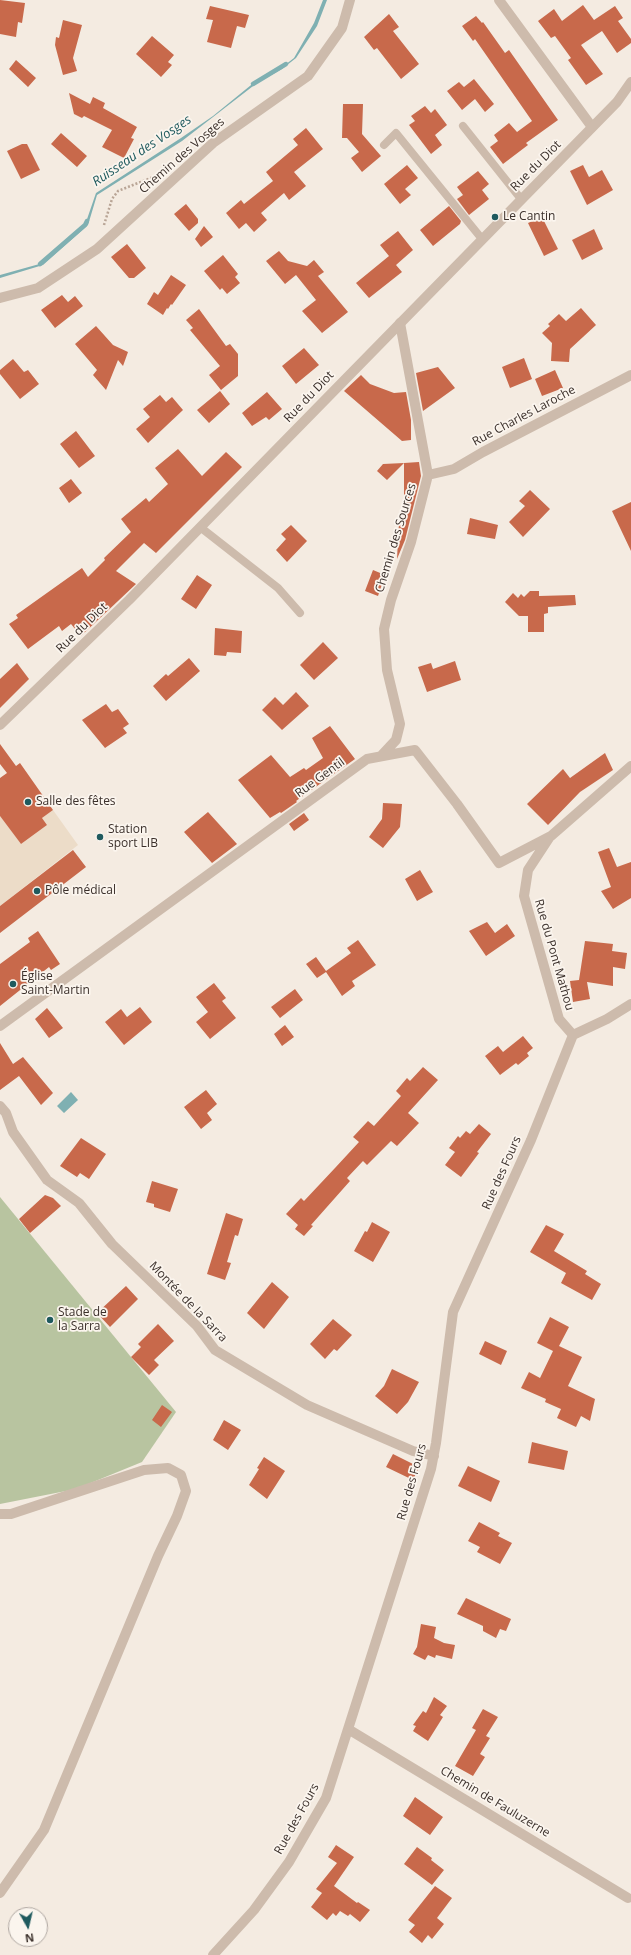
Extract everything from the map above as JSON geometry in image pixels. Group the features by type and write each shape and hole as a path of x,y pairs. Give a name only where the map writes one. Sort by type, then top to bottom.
{"street":[{"name":"Chemin des Vosges","path":"0,298 38,288 97,249 213,143 308,76 342,28 350,0"},
{"path":"499,0 592,127"},
{"name":"Rue du Diot","path":"0,725 129,600 521,199 618,102 631,82"},
{"name":"Chemin des Sources","path":"382,755 396,740 400,724 387,670 384,629 391,600 411,542 428,475 400,323"},
{"name":"Rue Charles Laroche","path":"428,475 454,469 483,452 631,374"},
{"name":"Rue Gentil","path":"0,1026 367,759 415,750 457,804 499,864 550,836 631,766"},
{"name":"Rue du Pont Mathou","path":"550,836 528,870 524,896 559,1019 573,1035"},
{"path":"573,1035 607,1019 631,1004"},
{"name":"Rue des Fours","path":"213,1955 254,1910 289,1862 326,1798 434,1456 453,1312 531,1140 573,1035"},
{"name":"Montée de la Sarra","path":"0,1106 6,1113 13,1132 47,1180 79,1203 112,1244 197,1326 215,1350 307,1405 413,1451 434,1456"},
{"path":"0,1514 10,1514 144,1470 168,1468 180,1475 186,1491 177,1516 158,1556 44,1830 0,1894"},
{"name":"Chemin de Fauluzerne","path":"348,1729 628,1898"}],"lane":[{"path":"463,126 521,199"},
{"path":"384,145 396,133 482,239"},
{"path":"200,527 278,588 300,613"}],"green space":[{"name":"Stade de la Sarra","path":"0,1197 176,1412 142,1462 76,1489 0,1504"}],"shaded area":[{"path":"53,810 78,845 0,906 0,816 21,844 47,825 42,818"}],"water":[{"path":"323,0 327,0 317,26 296,58 282,69 257,83 182,141 97,195 88,225 43,265 0,278 0,275 43,263 85,225 96,193 181,138 213,116 256,81 281,68 294,58 314,23"},
{"path":"71,1092 78,1100 64,1113 57,1106"}],"building":[{"path":"0,0 25,3 22,23 18,22 16,37 0,34"},
{"path":"583,5 594,20 615,6 623,18 618,21 631,39 631,43 617,53 602,31 581,45 603,74 586,85 568,60 571,58 555,36 551,38 538,21 554,9 562,21"},
{"path":"210,6 249,15 245,28 237,26 231,48 207,42 213,20 206,19"},
{"path":"389,14 399,27 393,31 419,64 401,79 377,48 374,50 364,37"},
{"path":"476,16 482,23 483,22 505,53 509,50 558,120 526,143 528,145 503,164 490,147 498,141 494,135 509,123 517,132 532,121 475,39 473,41 462,26"},
{"path":"63,20 82,25 73,58 77,71 63,75 55,45 56,37 59,38"},
{"path":"152,36 174,55 168,62 172,65 161,77 136,54"},
{"path":"16,60 36,78 28,87 9,69"},
{"path":"474,79 494,104 485,112 475,99 462,110 447,91 459,82 464,87"},
{"path":"69,93 90,104 93,97 105,103 103,108 137,127 131,138 134,139 124,158 102,147 112,130 84,116 82,118 74,114"},
{"path":"343,104 363,104 362,134 381,156 362,172 351,158 359,152 347,138 342,138"},
{"path":"425,106 431,113 435,109 447,125 435,135 442,145 431,154 409,125 415,121 411,116"},
{"path":"306,128 323,149 294,172 306,186 289,200 284,193 261,213 267,220 254,232 246,223 239,229 226,213 241,200 244,204 273,181 266,172 298,145 293,139"},
{"path":"61,133 87,156 77,167 51,144"},
{"path":"22,144 27,144 40,170 21,179 7,151"},
{"path":"407,165 418,178 405,189 411,195 400,204 384,184"},
{"path":"583,165 589,177 602,170 613,190 587,205 570,171"},
{"path":"478,171 489,184 482,190 489,199 469,215 457,199 463,195 457,187"},
{"path":"186,204 198,219 198,223 189,231 174,214"},
{"path":"449,206 461,221 460,224 433,246 420,230"},
{"path":"542,217 558,249 544,256 528,223"},
{"path":"204,226 213,237 201,247 195,239"},
{"path":"594,229 603,249 582,260 572,240"},
{"path":"398,231 413,250 396,265 402,272 369,298 356,283 389,256 380,245"},
{"path":"127,244 146,268 134,278 129,278 111,257"},
{"path":"279,251 288,261 307,266 314,260 324,272 318,276 348,312 322,333 302,311 316,300 296,275 285,284 266,261"},
{"path":"223,255 238,274 235,277 240,283 227,294 222,288 220,290 204,271"},
{"path":"171,275 186,285 163,315 147,304 154,292 158,295"},
{"path":"62,295 68,302 75,296 83,306 55,328 41,310"},
{"path":"581,308 596,325 570,349 569,362 551,361 552,343 542,333 550,326 548,324 559,314 566,321"},
{"path":"199,309 226,346 230,344 238,354 238,376 221,390 209,375 220,366 190,330 193,328 186,320"},
{"path":"96,326 113,345 128,352 123,366 118,360 106,390 93,375 97,370 75,344"},
{"path":"304,348 319,365 296,384 282,366"},
{"path":"524,358 532,379 510,388 502,367"},
{"path":"13,359 24,372 28,370 39,384 20,399 0,374 0,370"},
{"path":"438,367 455,388 423,411 416,373"},
{"path":"555,370 563,388 542,396 535,379"},
{"path":"361,375 370,384 394,393 406,392 411,420 411,440 402,441 344,391"},
{"path":"220,391 230,404 209,423 197,410"},
{"path":"267,392 282,409 269,420 266,417 252,426 242,413"},
{"path":"160,395 166,402 172,397 183,410 148,443 136,429 150,417 143,409"},
{"path":"76,431 95,456 79,468 60,444"},
{"path":"178,449 202,476 226,452 242,467 156,553 144,543 116,571 136,584 81,636 71,624 62,631 59,626 28,649 9,624 18,618 16,615 82,568 88,577 105,560 104,558 131,532 121,519 146,498 149,502 168,484 155,468"},
{"path":"419,462 421,476 405,540 397,559 399,522 404,521 404,463"},
{"path":"404,463 387,480 377,471 383,464"},
{"path":"71,479 82,493 69,503 59,488"},
{"path":"530,490 550,509 523,537 509,522 525,506 519,501"},
{"path":"631,502 631,551 612,511"},
{"path":"470,518 498,525 495,539 467,534"},
{"path":"291,525 307,541 287,562 276,550 286,539 281,534"},
{"path":"373,570 385,575 378,596 365,591"},
{"path":"197,575 212,585 196,609 181,599"},
{"path":"530,591 539,591 539,596 575,595 576,605 548,607 548,613 544,614 544,632 528,632 528,616 519,616 505,602 513,593 518,598 521,594 524,597"},
{"path":"215,628 242,631 241,653 227,652 226,656 214,655"},
{"path":"323,642 338,658 314,680 300,665"},
{"path":"189,658 200,671 166,701 153,686 166,674 168,676"},
{"path":"455,661 461,680 427,692 418,667 431,663 433,669"},
{"path":"17,663 29,679 0,708 0,679"},
{"path":"296,692 309,706 282,730 262,710 275,697 283,705"},
{"path":"106,704 112,712 118,709 129,724 123,728 127,733 105,748 82,720"},
{"path":"330,726 355,759 296,801 297,802 281,813 280,812 270,818 238,780 271,755 290,777 304,768 306,770 323,758 312,738"},
{"name":"Salle des fêtes","path":"0,744 16,766 20,763 53,810 42,818 47,825 21,844 0,816 0,778 7,773 0,764"},
{"path":"605,753 613,770 580,792 548,825 527,804 563,769 570,778"},
{"path":"383,803 402,804 400,827 383,848 369,837 382,819"},
{"path":"208,812 237,844 212,863 184,832"},
{"path":"304,813 309,820 294,831 289,824"},
{"path":"609,848 617,867 631,862 631,898 613,909 601,891 611,887 598,852"},
{"name":"Pôle médical","path":"73,850 86,867 0,933 0,906"},
{"path":"420,870 433,892 417,901 405,879"},
{"path":"487,922 495,933 507,924 515,936 486,956 469,931"},
{"name":"Église Saint-Martin","path":"38,931 60,964 51,970 49,967 0,1006 0,964 30,942 28,938"},
{"path":"358,940 376,965 352,981 355,986 342,996 326,972 317,978 306,964 316,957 326,971 351,953 347,948"},
{"path":"585,941 613,944 612,951 627,953 625,969 613,967 613,986 587,982 590,999 573,1002 570,981 579,980"},
{"path":"214,983 226,998 222,1001 236,1018 210,1039 196,1022 208,1012 196,997"},
{"path":"295,989 303,1000 280,1018 271,1007"},
{"path":"140,1007 152,1022 124,1045 105,1022 121,1009 127,1017"},
{"path":"47,1008 63,1028 49,1038 35,1019"},
{"path":"285,1025 294,1037 282,1046 274,1034"},
{"path":"523,1036 533,1048 527,1053 529,1056 518,1065 516,1063 500,1075 485,1056 498,1046 503,1052"},
{"path":"0,1043 13,1064 23,1057 53,1093 41,1105 19,1076 0,1090"},
{"path":"423,1067 438,1080 408,1113 419,1123 397,1146 391,1141 367,1165 363,1161 347,1178 350,1181 311,1225 313,1226 304,1236 295,1229 298,1225 286,1214 301,1198 304,1201 335,1168 359,1142 353,1137 368,1121 374,1126 401,1096 396,1091 407,1078 410,1081"},
{"path":"206,1090 217,1104 207,1113 212,1120 201,1129 184,1107"},
{"path":"479,1124 491,1134 461,1177 445,1165 455,1152 449,1148 458,1136 460,1138 466,1131 470,1134"},
{"path":"81,1138 106,1154 89,1179 80,1173 77,1177 60,1166"},
{"path":"152,1181 178,1189 170,1212 154,1207 154,1204 146,1202"},
{"path":"45,1195 53,1198 61,1206 30,1233 19,1219"},
{"path":"226,1213 243,1219 238,1236 235,1235 227,1262 231,1263 225,1280 207,1274"},
{"path":"372,1222 390,1232 373,1262 354,1251 365,1231 367,1232"},
{"path":"546,1225 564,1234 554,1251 587,1271 585,1274 601,1284 592,1300 561,1283 566,1273 530,1252"},
{"path":"272,1282 289,1297 264,1329 247,1313"},
{"path":"126,1286 138,1299 110,1327 97,1313"},
{"path":"550,1317 569,1327 559,1346 582,1357 568,1386 595,1399 590,1421 581,1416 576,1427 557,1418 561,1409 545,1402 546,1399 521,1388 529,1372 540,1378 553,1351 537,1343"},
{"path":"333,1319 352,1335 337,1351 334,1349 325,1359 310,1344"},
{"path":"158,1324 174,1341 154,1360 159,1365 149,1375 131,1357 141,1347 138,1344"},
{"path":"485,1341 507,1351 501,1365 479,1354"},
{"path":"392,1369 419,1382 408,1402 397,1414 375,1396 384,1386"},
{"path":"162,1405 172,1412 161,1427 152,1420"},
{"path":"224,1420 241,1430 228,1450 213,1440"},
{"path":"532,1442 568,1451 564,1470 528,1463"},
{"path":"393,1454 419,1467 413,1480 386,1467"},
{"path":"264,1457 285,1471 267,1499 249,1485 259,1469 257,1468"},
{"path":"468,1466 500,1481 491,1502 458,1486"},
{"path":"479,1522 500,1533 498,1536 512,1543 500,1564 477,1552 480,1547 468,1541"},
{"path":"466,1598 511,1619 506,1631 500,1629 496,1638 483,1631 483,1626 457,1614"},
{"path":"421,1624 436,1627 434,1638 444,1643 455,1645 452,1659 436,1655 435,1658 428,1655 425,1660 413,1654 417,1647"},
{"path":"434,1697 447,1706 440,1715 443,1717 428,1741 413,1731 416,1726 413,1725 423,1711 426,1713"},
{"path":"483,1709 498,1717 486,1736 490,1738 480,1754 485,1757 473,1776 455,1766 476,1730 472,1728"},
{"path":"415,1797 443,1817 430,1835 403,1816"},
{"path":"336,1845 354,1857 334,1886 357,1903 358,1902 370,1910 360,1922 350,1914 348,1916 340,1911 336,1916 333,1913 327,1920 311,1907 322,1893 316,1889 337,1863 328,1857"},
{"path":"417,1847 432,1858 431,1860 444,1870 432,1885 404,1864"},
{"path":"435,1886 452,1898 437,1918 444,1924 432,1939 428,1935 422,1943 409,1932 415,1925 408,1920"}],"waterway":[{"name":"Ruisseau des Vosges","path":"253,84 286,64"},
{"name":"Ruisseau des Vosges","path":"40,264 85,225 87,221"}],"place":[{"name":"Le Cantin","path":"495,217"},
{"name":"Salle des fêtes","path":"28,802"},
{"name":"Station sport LIB","path":"100,837"},
{"name":"Pôle médical","path":"37,891"},
{"name":"Église Saint-Martin","path":"13,984"},
{"name":"Stade de la Sarra","path":"50,1320"}]}
